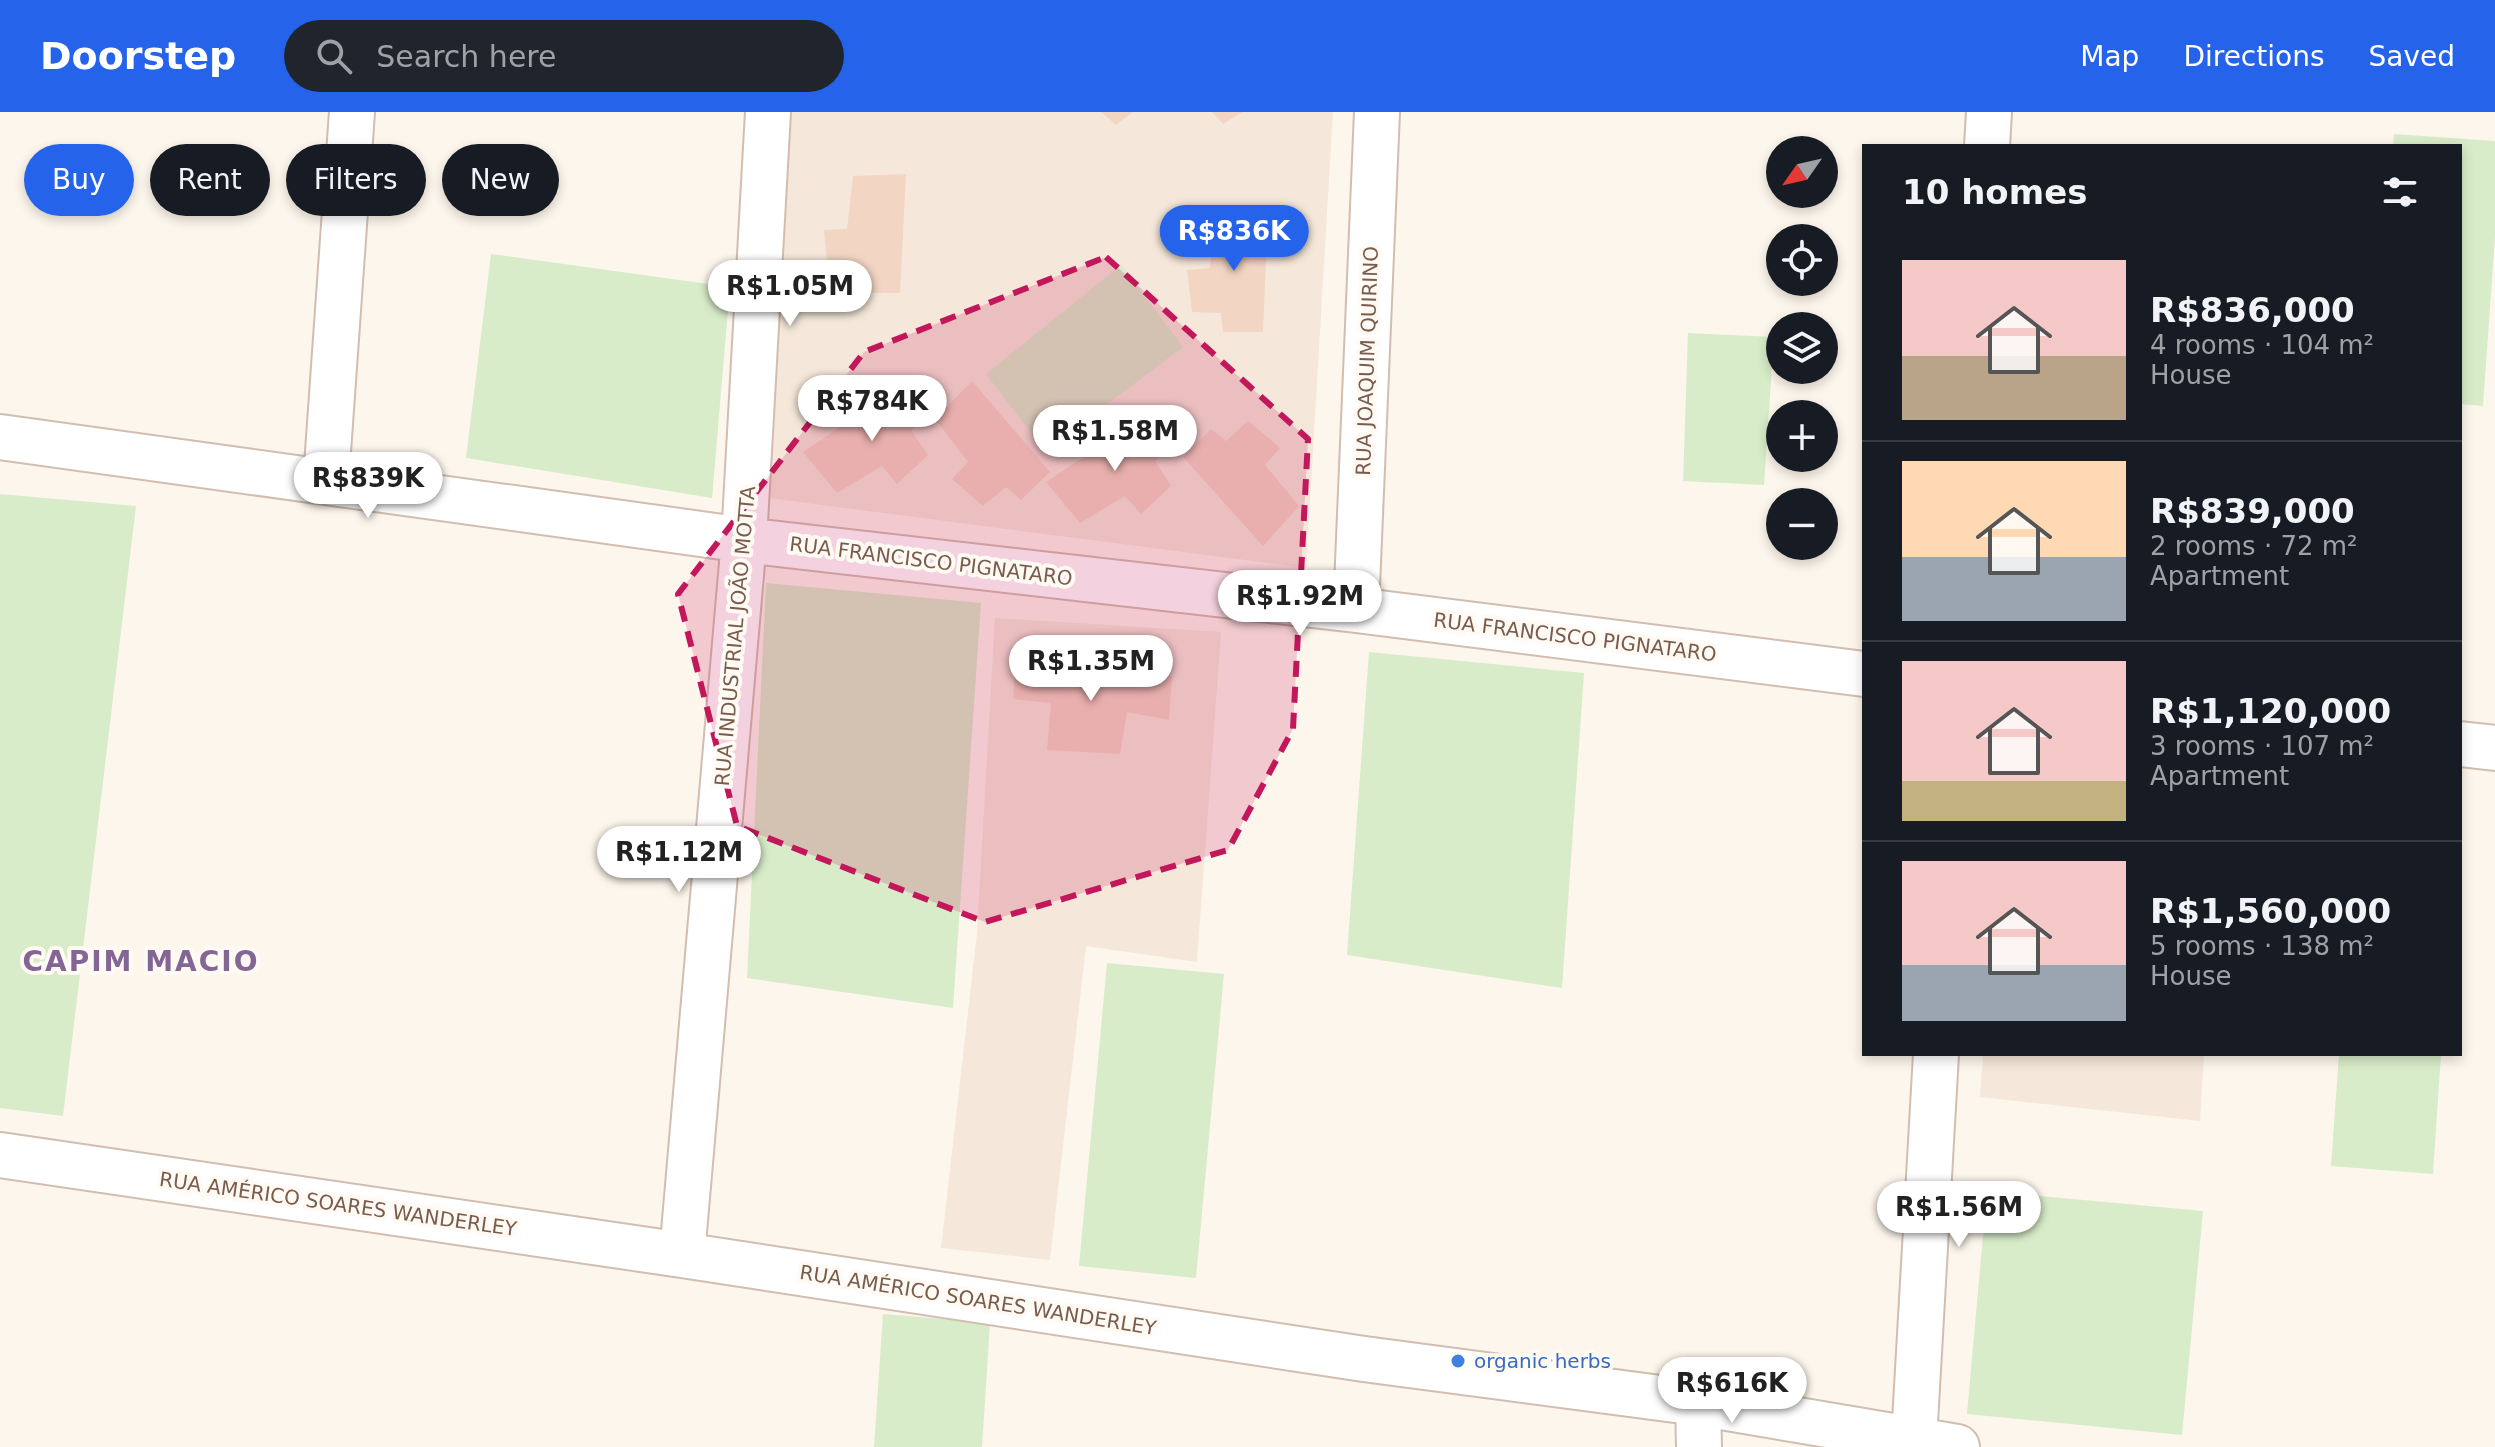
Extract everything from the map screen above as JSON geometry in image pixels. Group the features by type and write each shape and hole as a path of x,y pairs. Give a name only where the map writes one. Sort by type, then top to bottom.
{"street":[{"path":"326,480 352,112"},
{"name":"RUA INDUSTRIAL JOÃO MOTTA","path":"682,1255 744,540 768,112"},
{"name":"RUA JOAQUIM QUIRINO","path":"1356,610 1377,112"},
{"path":"1987,144 1989,112"},
{"name":"RUA FRANCISCO PIGNATARO","path":"0,437 744,540 1356,610 1862,674"},
{"path":"2462,744 2495,748"},
{"path":"1914,1440 1936,1056"},
{"name":"RUA AMÉRICO SOARES WANDERLEY","path":"0,1155 1364,1359 1698,1403 1957,1447"},
{"path":"1698,1403 1699,1447"}],"highlighted area":[{"path":"1106,257 1308,439 1293,729 1228,850 985,922 737,826 678,594 864,352"}],"shaded area":[{"path":"787,112 1333,112 1306,568 769,498"},
{"path":"995,618 1221,632 1197,962 1086,946 1050,1260 941,1248 977,933"},
{"path":"1983,1056 2204,1056 2200,1121 1980,1097"}],"green space":[{"path":"2394,134 2495,141 2495,237 2483,406 2462,404 2462,144 2393,144"},
{"path":"491,254 730,287 712,498 466,458"},
{"path":"1121,265 1183,347 1045,451 986,374"},
{"path":"1688,333 1766,337 1766,384 1771,384 1770,400 1766,400 1764,485 1683,481"},
{"path":"0,494 136,506 63,1116 0,1108"},
{"path":"766,583 981,603 953,1008 747,978"},
{"path":"1369,652 1584,673 1562,988 1347,955"},
{"path":"1107,963 1224,974 1196,1278 1079,1266"},
{"path":"2339,1056 2441,1056 2433,1174 2331,1166"},
{"path":"1987,1191 2203,1211 2182,1435 1967,1414"},
{"path":"883,1314 990,1323 982,1447 874,1447"}],"building":[{"path":"1101,112 1133,112 1116,125"},
{"path":"1212,112 1243,112 1223,124"},
{"path":"906,174 900,293 860,293 858,274 828,272 824,230 847,229 853,176"},
{"path":"1268,213 1263,332 1223,332 1221,313 1192,312 1187,270 1210,268 1215,215"},
{"path":"972,381 1050,472 1021,500 1006,487 983,506 952,479 968,462 935,419"},
{"path":"901,386 926,418 911,430 928,455 897,484 882,466 837,493 803,452"},
{"path":"1145,416 1170,448 1155,461 1171,486 1141,514 1125,496 1080,523 1046,482"},
{"path":"1248,421 1280,448 1265,465 1299,506 1263,546 1183,457 1211,429 1226,441"},
{"path":"1016,660 1172,676 1169,720 1127,712 1120,754 1047,750 1051,703 1013,699"}],"place":[{"name":"organic herbs","path":"1458,1361"}],"district":[{"name":"CAPIM MACIO","path":"141,961"}]}
